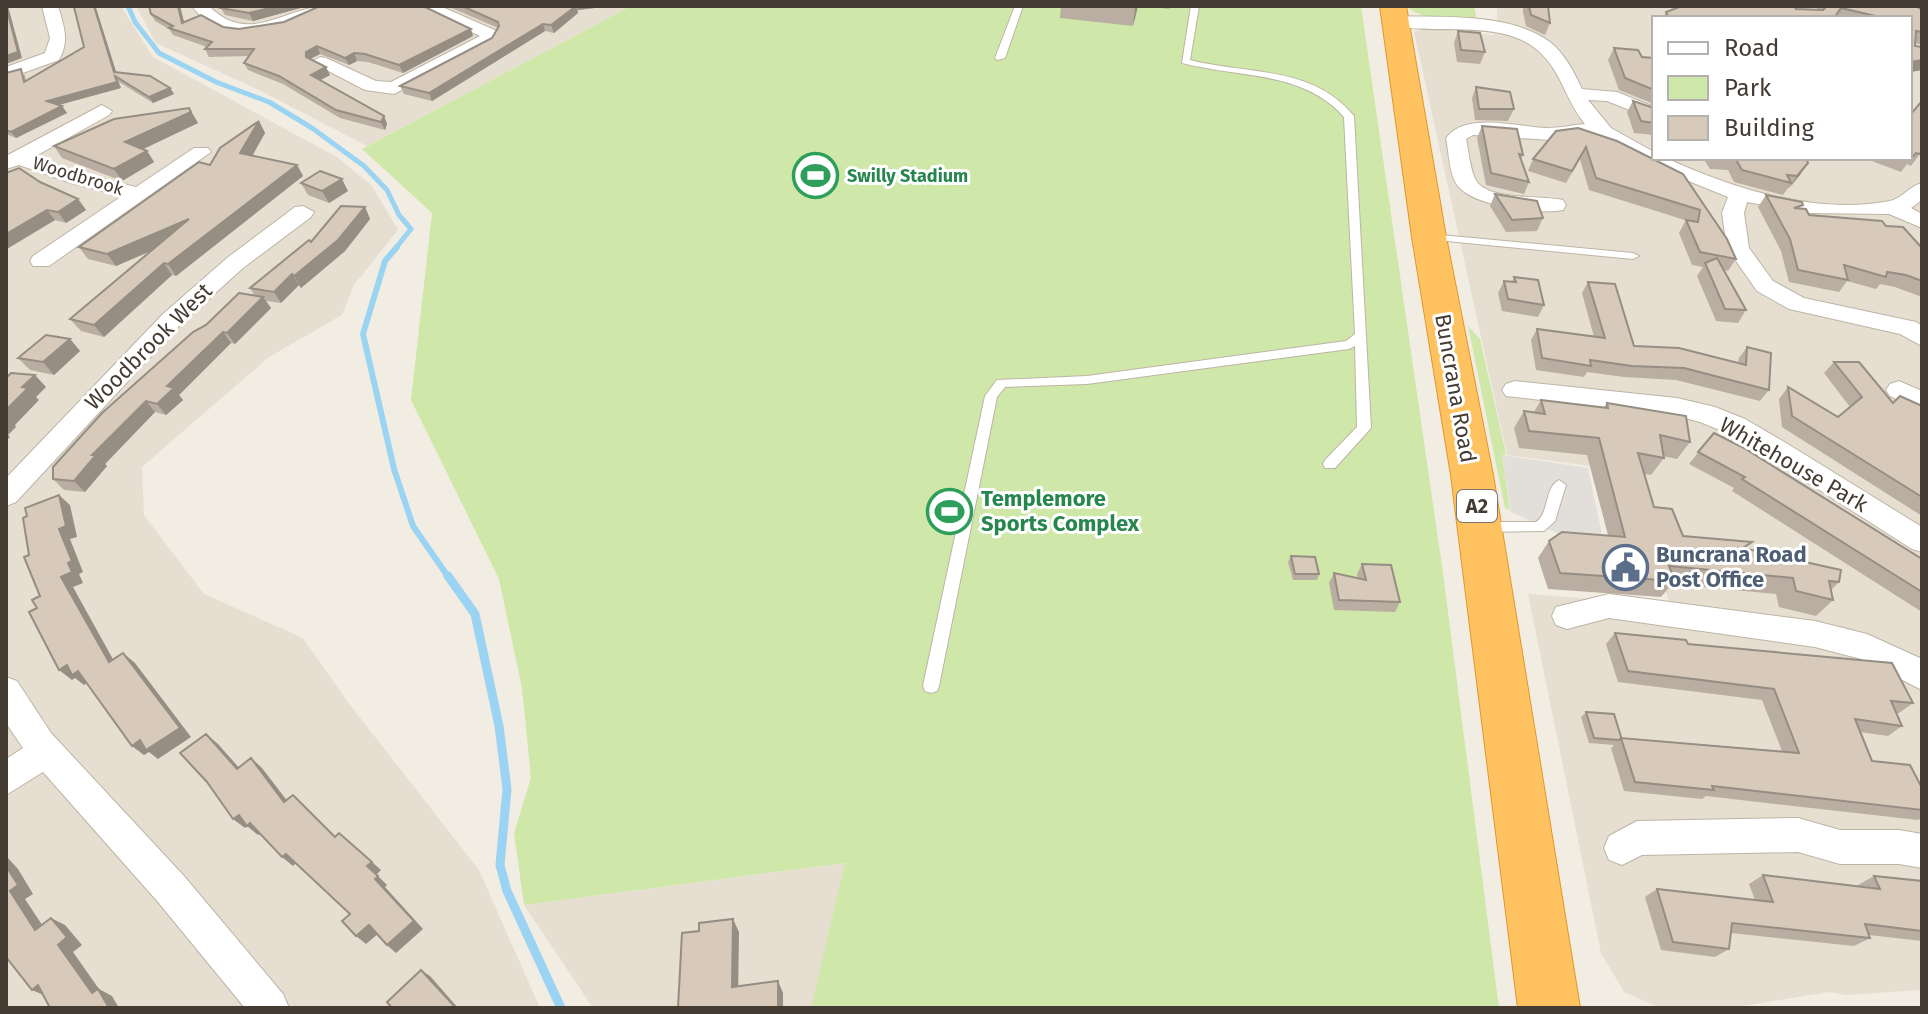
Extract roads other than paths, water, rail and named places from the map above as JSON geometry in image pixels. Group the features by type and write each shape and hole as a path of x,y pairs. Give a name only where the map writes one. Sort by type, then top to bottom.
{"highway":[{"name":"Buncrana Road","path":"1395,14 1429,237 1480,528 1549,1008"}],"street":[{"path":"6,73 53,56 59,38 50,6"},
{"path":"200,6 207,16 246,32 263,30 321,6"},
{"path":"320,62 372,86 394,88 487,39 490,32 425,6"},
{"path":"1480,6 1483,27"},
{"path":"1395,14 1483,27 1535,40 1555,54 1586,115 1599,128 1652,157"},
{"path":"1574,94 1610,96 1652,113"},
{"name":"Woodbrook","path":"12,161 102,111"},
{"path":"1555,205 1492,197 1470,187 1466,183 1456,138 1463,131 1473,129 1550,134 1599,128"},
{"name":"Woodbrook","path":"41,261 201,152"},
{"path":"1657,160 1739,196 1804,208 1892,207 1906,203 1922,189"},
{"name":"Woodbrook","path":"12,161 138,194"},
{"path":"1739,196 1733,213 1738,248 1744,261 1765,286 1797,304 1908,328 1922,338"},
{"path":"1892,207 1922,222"},
{"name":"Woodbrook West","path":"6,495 133,357 198,294 242,256 303,212"},
{"name":"Whitehouse Park","path":"1515,390 1677,407 1706,414 1736,426 1777,450 1922,541"},
{"path":"1567,616 1609,606 1815,634 1867,647 1903,663 1922,676"},
{"path":"6,691 44,752 109,817 240,969 269,1008"},
{"path":"6,779 44,752"},
{"path":"1622,848 1637,838 1798,835 1840,847 1899,847 1922,851"}],"lane":[{"path":"1000,58 1019,6"},
{"path":"1195,6 1185,61 1270,75 1298,83 1323,93 1349,116 1364,428 1330,464"},
{"path":"1429,237 1633,256"},
{"path":"931,686 991,396 1001,383 1087,380 1349,345 1361,335"},
{"path":"1480,528 1539,527 1548,521 1559,485"}],"waterway":[{"path":"128,6 135,22 159,53 216,82 269,102 312,128 364,166 387,190 399,215 411,229 395,249"},
{"path":"397,247 385,261 363,334 394,469 413,526 449,578"},
{"path":"448,576 475,614 499,726 507,789 500,865 507,891 561,1008"}],"place":[{"name":"Swilly Stadium","path":"816,176"},
{"name":"Templemore Sports Complex","path":"950,511"},
{"name":"Buncrana Road Post Office","path":"1625,567"}]}
